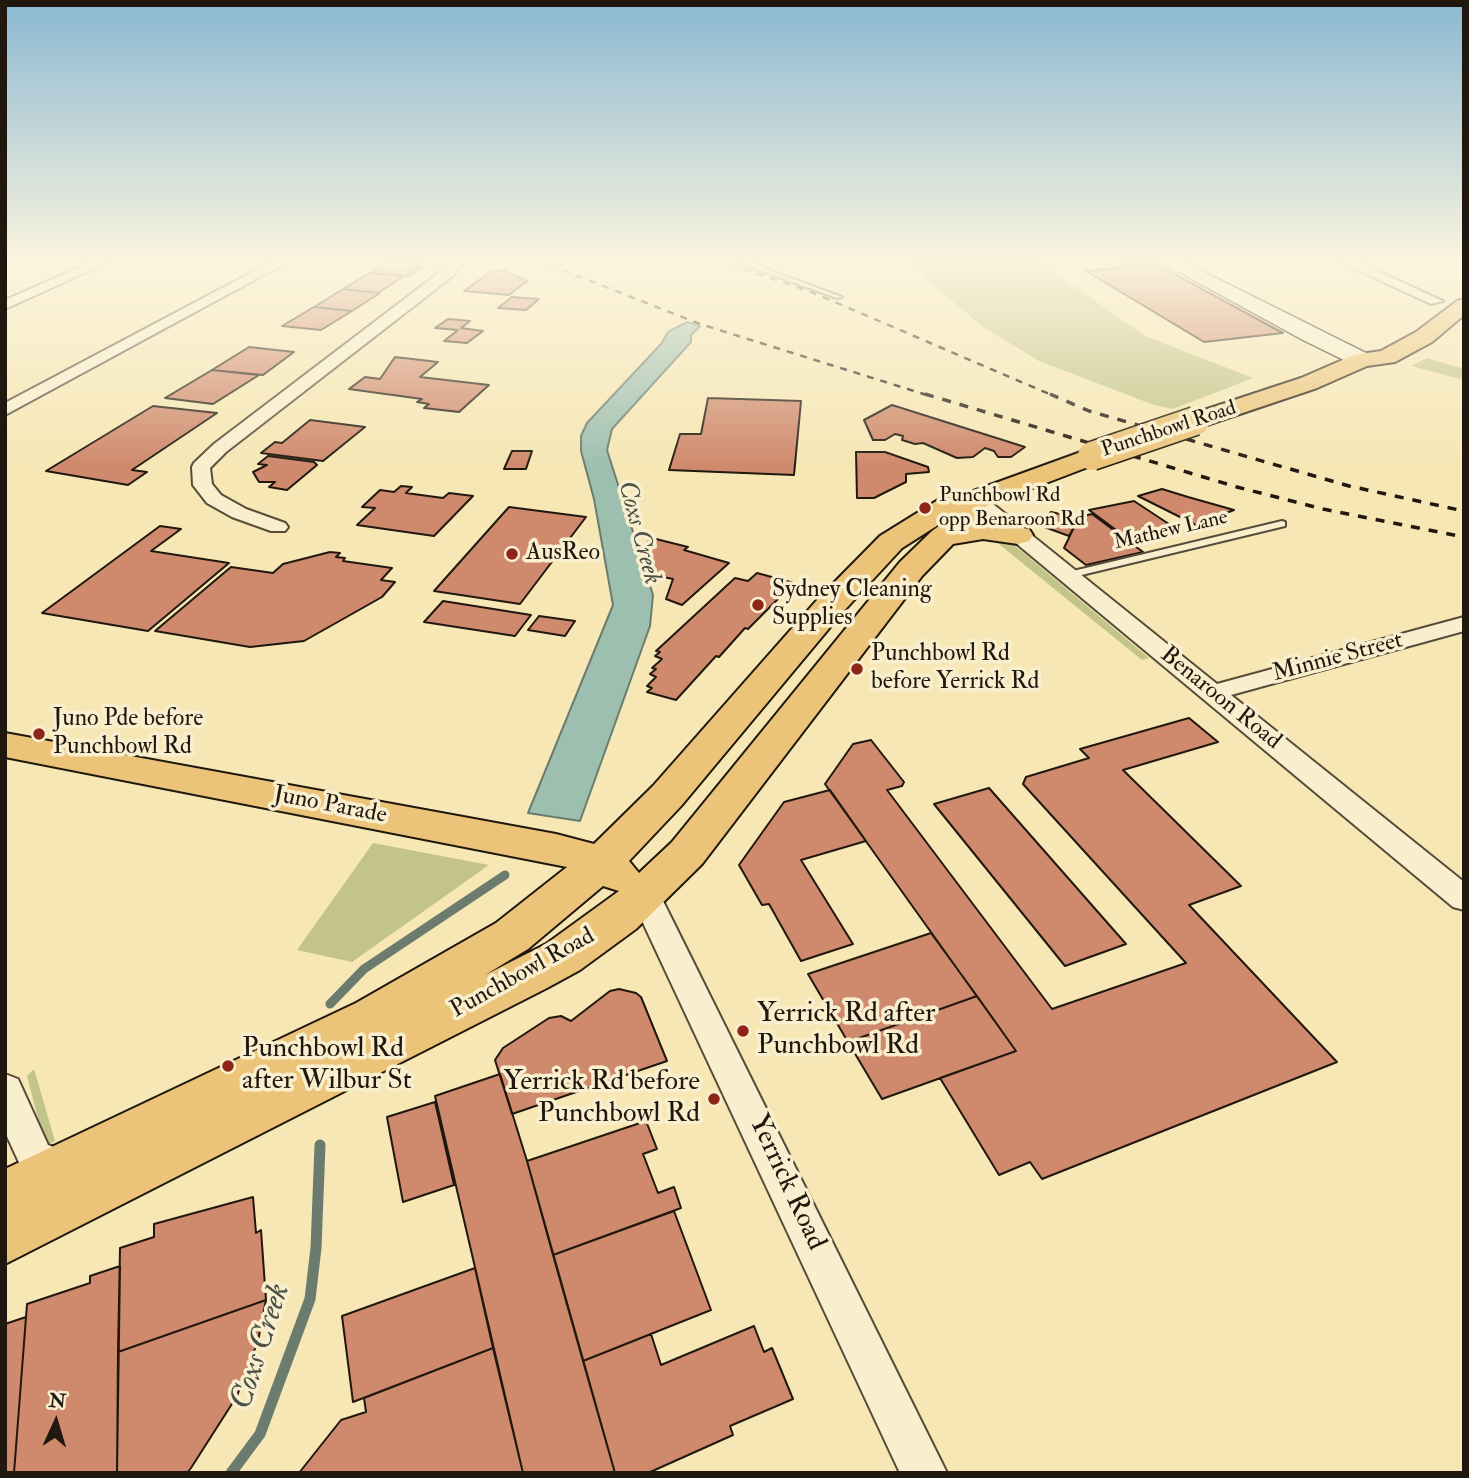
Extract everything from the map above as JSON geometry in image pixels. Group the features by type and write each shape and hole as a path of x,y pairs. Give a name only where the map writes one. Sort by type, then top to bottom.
{"main road":[{"path":"1297,329 1362,360"},
{"name":"Punchbowl Road","path":"1362,360 1366,351 1394,329"},
{"name":"Punchbowl Road","path":"5,1198 417,994 512,936 600,864 667,796 881,550 934,513 1316,380 1362,360 1387,357 1435,329"},
{"path":"1310,336 1322,358 1316,380"},
{"name":"Punchbowl Road","path":"5,1236 530,975 590,939 645,894 703,834 887,599 943,537 973,515 976,500"},
{"path":"943,537 983,530 1018,536"},
{"name":"Juno Parade","path":"5,744 556,849 600,864 645,894"}],"street":[{"path":"5,410 157,329"},
{"path":"278,527 239,513 214,499 203,485 201,467 220,448 375,329"},
{"name":"Benaroon Road","path":"976,500 1464,899"},
{"name":"Minnie Street","path":"1212,693 1464,624"},
{"name":"Yerrick Road","path":"645,894 924,1473"},
{"path":"11,1100 35,1157 51,1166 67,1168"}],"lane":[{"name":"Mathew Lane","path":"1069,575 1282,524"}],"green space":[{"path":"987,329 1135,329 1145,336 1253,378 1173,409 1154,405 1039,361"},
{"path":"1427,358 1464,369 1464,380 1411,366"},
{"path":"989,536 1007,539 1149,658 1142,660"},
{"path":"373,843 489,865 352,962 297,950"},
{"path":"34,1069 55,1141 45,1146 27,1076"}],"shaded area":[{"path":"674,329 697,329 691,335 691,342 612,429 607,450 653,595 650,626 580,821 528,813 613,605 594,499 581,451 581,436 587,423 661,344 668,332"}],"building":[{"path":"446,329 483,331 467,343 444,341 458,330"},
{"path":"1182,329 1276,329 1283,333 1204,342"},
{"path":"249,347 294,352 263,375 212,370"},
{"path":"395,357 438,362 420,377 489,385 459,412 424,408 429,404 417,402 422,399 349,389 365,377 380,379"},
{"path":"212,370 259,375 213,404 165,398"},
{"path":"708,398 801,401 794,475 669,470 680,434 701,434"},
{"path":"892,405 1025,447 1011,457 998,457 994,451 985,448 973,457 957,458 923,443 915,444 902,440 903,436 895,434 885,440 873,440 864,420"},
{"path":"153,406 217,413 132,470 147,472 128,485 46,471"},
{"path":"310,420 365,427 323,461 261,453 275,442 282,443"},
{"path":"512,451 532,451 526,469 504,469"},
{"path":"856,452 885,452 928,467 929,472 906,474 906,482 874,498 857,498"},
{"path":"268,456 314,462 317,465 287,490 269,487 275,482 259,482 253,472 267,465 258,464"},
{"path":"401,486 412,487 406,493 443,498 449,493 473,496 434,536 357,525 375,508 362,507 380,490 394,492"},
{"path":"1162,489 1234,510 1196,525 1138,496"},
{"path":"1134,501 1178,530 1131,541 1089,510"},
{"name":"AusReo","path":"509,507 586,517 520,604 434,591"},
{"path":"1051,512 1079,518 1069,536 1039,525"},
{"path":"1092,514 1143,552 1086,565 1064,548 1079,517"},
{"path":"160,526 181,529 151,551 229,563 148,631 42,613"},
{"path":"652,538 688,547 684,550 729,563 682,605 666,599 673,579 648,574 653,567 641,564 645,558 640,550"},
{"path":"330,552 340,553 336,557 345,558 343,561 392,568 381,580 395,582 382,597 304,641 250,647 155,631 231,567 273,573 283,564"},
{"path":"757,573 794,583 748,629 745,628 719,657 716,656 676,700 647,692 652,688 647,686 656,677 650,674 656,669 652,668 662,659 655,656 660,652 656,651 735,578 748,581"},
{"path":"443,601 531,615 515,636 424,622"},
{"path":"539,616 575,621 565,636 528,630"},
{"path":"1189,718 1218,742 1123,770 1241,886 1189,905 1337,1062 1042,1179 1030,1162 999,1175 940,1078 1016,1051 825,784 853,744 871,740 904,782 902,786 887,790 1052,1009 1186,963 1023,784 1026,777 1089,758 1080,749"},
{"path":"989,788 1126,944 1065,966 934,804"},
{"path":"830,790 866,841 801,860 853,944 801,961 769,904 762,905 739,865 784,802"},
{"path":"931,933 977,996 848,1042 808,974"},
{"path":"619,989 641,997 667,1061 512,1114 495,1060 503,1048 549,1018 561,1016 571,1021 610,991"},
{"path":"977,996 1016,1051 882,1099 848,1042"},
{"path":"500,1074 615,1473 523,1473 435,1096"},
{"path":"435,1102 454,1185 403,1202 387,1117"},
{"path":"646,1121 657,1149 643,1154 658,1193 674,1187 681,1208 553,1255 527,1161"},
{"path":"253,1197 256,1233 261,1230 266,1300 118,1352 120,1248 154,1237 154,1224"},
{"path":"674,1211 711,1310 583,1361 553,1255"},
{"path":"120,1266 117,1472 14,1473 27,1304 90,1283 90,1276"},
{"path":"475,1268 493,1348 353,1402 342,1316"},
{"path":"266,1300 258,1341 237,1396 187,1473 117,1473 118,1352"},
{"path":"26,1317 14,1473 5,1473 5,1324"},
{"path":"754,1326 764,1352 772,1348 793,1399 730,1426 733,1435 648,1473 615,1473 583,1361 651,1334 661,1365"},
{"path":"493,1348 523,1473 299,1473 341,1420 366,1412 364,1398"}],"waterway":[{"name":"Coxs Creek","path":"330,1004 364,969 505,875"},
{"name":"Coxs Creek","path":"231,1473 260,1434 310,1299 316,1248 320,1145"}],"railway":[{"path":"716,329 930,396"},
{"path":"898,329 1054,396"},
{"path":"925,394 1237,487 1323,509 1464,537"},
{"path":"1050,394 1089,411 1349,486 1464,511"}],"place":[{"name":"Punchbowl Rd opp Benaroon Rd","path":"925,508"},
{"name":"AusReo","path":"512,554"},
{"name":"Sydney Cleaning Supplies","path":"758,605"},
{"name":"Punchbowl Rd before Yerrick Rd","path":"857,669"},
{"name":"Juno Pde before Punchbowl Rd","path":"39,734"},
{"name":"Yerrick Rd after Punchbowl Rd","path":"743,1031"},
{"name":"Punchbowl Rd after Wilbur St","path":"228,1066"},
{"name":"Yerrick Rd before Punchbowl Rd","path":"714,1099"}]}
